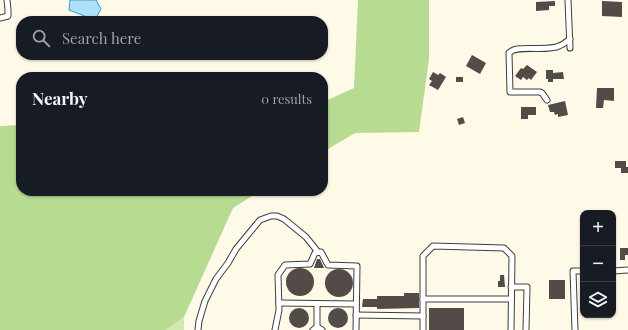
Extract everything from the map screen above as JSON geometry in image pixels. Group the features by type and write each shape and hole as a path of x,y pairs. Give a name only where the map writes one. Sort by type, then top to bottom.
{"street":[{"path":"0,18 8,16 7,0"},
{"path":"568,0 570,48"},
{"path":"547,100 540,92 510,92 509,53 513,49 546,49 559,46 570,39"},
{"path":"198,330 205,301 216,279 236,249 260,220 271,216 278,216 284,219 306,237 318,252 321,252 328,265 357,266 356,330"},
{"path":"423,330 423,256 433,246 504,248 512,256 511,330"},
{"path":"275,330 279,303 278,275 284,265 310,264 315,252 318,252"},
{"path":"616,271 628,270"},
{"path":"575,330 573,271 580,271"},
{"path":"511,287 526,287 526,330"},
{"path":"423,299 511,299"},
{"path":"279,303 356,304"},
{"path":"317,304 317,329"},
{"path":"356,315 423,316"}],"green space":[{"path":"358,0 429,0 429,59 419,132 355,133 328,149 328,100 354,88"},
{"path":"16,125 16,196 252,196 233,208 184,317 166,330 0,330 0,126"},
{"path":"184,317 184,330 166,330"}],"water":[{"path":"70,0 96,0 101,9 97,16 85,16 69,10"}],"building":[{"path":"555,1 555,6 549,6 549,10 536,11 536,2"},
{"path":"602,1 622,2 622,17 602,16"},
{"path":"472,55 486,63 480,74 466,66"},
{"path":"527,65 537,72 531,80 529,78 527,80 523,77 521,80 515,76 521,68 523,69"},
{"path":"546,70 553,70 553,73 563,72 564,79 553,79 553,82 548,82 548,79 546,79"},
{"path":"433,72 438,75 440,73 446,77 438,90 429,85 432,81 429,79"},
{"path":"456,77 463,77 463,82 456,82"},
{"path":"597,88 614,88 614,101 604,100 603,108 596,108"},
{"path":"565,101 568,115 558,117 558,114 555,115 554,112 550,112 548,105"},
{"path":"521,107 536,107 536,115 528,115 528,119 521,119"},
{"path":"463,117 465,123 459,125 457,119"},
{"path":"615,161 626,161 628,173 621,173 621,168 615,168"},
{"path":"620,248 628,248 628,255 625,255 625,260 620,260"},
{"path":"317,259 320,259 324,268 314,268"},
{"path":"300,268 310,272 314,282 310,292 300,296 290,292 286,282 290,272"},
{"path":"339,269 349,273 353,283 349,293 339,297 329,293 325,283 329,273"},
{"path":"500,275 504,275 505,287 498,287"},
{"path":"549,280 565,280 565,299 549,299"},
{"path":"404,293 419,293 419,308 377,309 377,307 362,307 363,299 377,299 377,296 404,296"},
{"path":"299,308 306,311 309,318 306,325 299,328 292,325 289,318 292,311"},
{"path":"338,308 345,311 348,318 345,325 338,328 331,325 328,318 331,311"},
{"path":"429,308 464,308 464,330 429,330"}]}
